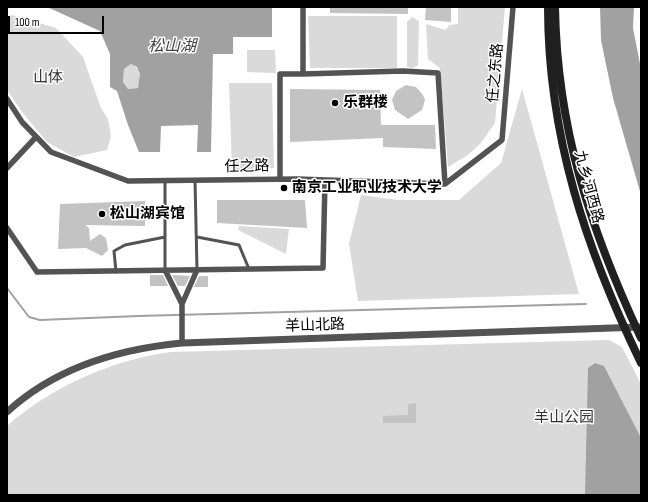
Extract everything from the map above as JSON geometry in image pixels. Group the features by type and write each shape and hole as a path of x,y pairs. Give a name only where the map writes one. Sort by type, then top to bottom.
{"main road":[{"name":"九乡河西路","path":"548,7 552,80 558,120 570,176 584,229 624,327 641,363"},
{"name":"九乡河西路","path":"555,7 560,82 572,152 601,247 639,327 641,338"}],"street":[{"path":"303,7 303,74"},
{"name":"任之东路","path":"445,184 502,140 513,7"},
{"path":"280,179 280,74 403,71 438,73 445,184"},
{"name":"任之路","path":"7,99 22,122 51,152 128,181 280,179 445,184"},
{"path":"7,168 36,136"},
{"path":"7,228 37,272 323,268 325,180"},
{"path":"165,270 182,304"},
{"path":"182,343 182,304 197,270"},
{"name":"羊山北路","path":"7,412 21,399 56,377 78,366 130,350 182,343 639,327"}],"lane":[{"path":"195,180 197,270"},
{"path":"165,181 165,270"},
{"path":"116,272 114,251 125,245 165,237"},
{"path":"197,237 239,245 249,269"}],"green space":[{"path":"458,7 505,7 495,123 481,143 468,155 448,167 440,68 428,59 426,24 446,30 449,25 458,24"},
{"name":"山体","path":"12,15 56,28 83,57 101,108 108,119 111,136 107,150 74,157 47,142 22,112 7,90 7,18"},
{"path":"308,16 397,16 397,68 310,68"},
{"path":"412,17 419,21 418,65 413,68 407,67 407,22"},
{"path":"247,50 275,50 276,73 247,72"},
{"path":"131,64 139,71 140,81 138,88 128,89 123,82 124,69"},
{"path":"229,83 272,83 274,168 232,170"},
{"path":"522,89 579,294 358,301 349,244 361,195 398,200 459,200 501,163"},
{"path":"239,226 289,229 286,254 238,230"},
{"name":"羊山公园","path":"609,340 622,347 641,384 641,495 7,495 7,426 43,399 83,377 126,361 170,352"}],"water":[{"name":"松山湖","path":"47,7 272,7 272,37 233,37 233,54 213,54 211,152 197,152 198,125 161,126 160,152 139,152 117,91 110,87 110,54 100,31","holes":["131,64 137,67 140,74 138,88 128,89 123,82 124,69"]},
{"path":"600,7 634,7 633,28 641,69 641,195 613,98 601,40"},
{"path":"595,363 604,366 641,438 641,495 585,495 588,368"}],"building":[{"path":"330,7 408,7 408,14 330,13"},
{"path":"426,7 451,7 451,22 425,20"},
{"path":"406,85 416,87 423,95 425,100 422,110 408,119 395,110 392,100 396,91"},
{"name":"乐群楼","path":"290,89 380,90 381,125 435,125 436,149 383,147 383,138 290,142"},
{"path":"217,200 305,200 307,228 217,223"},
{"name":"松山湖宾馆","path":"145,201 145,226 85,225 89,228 90,241 100,234 106,238 108,250 102,256 86,248 58,249 60,204"},
{"path":"150,275 163,275 168,286 150,286"},
{"path":"172,275 190,276 185,286 178,286"},
{"path":"199,276 208,276 208,287 194,287"},
{"path":"416,403 416,423 383,423 383,416 408,415 408,404"}],"waterway":[{"path":"7,288 29,317 40,320 586,304"}],"place":[{"name":"乐群楼","path":"335,103"},
{"name":"南京工业职业技术大学","path":"284,188"},
{"name":"松山湖宾馆","path":"102,214"}]}
